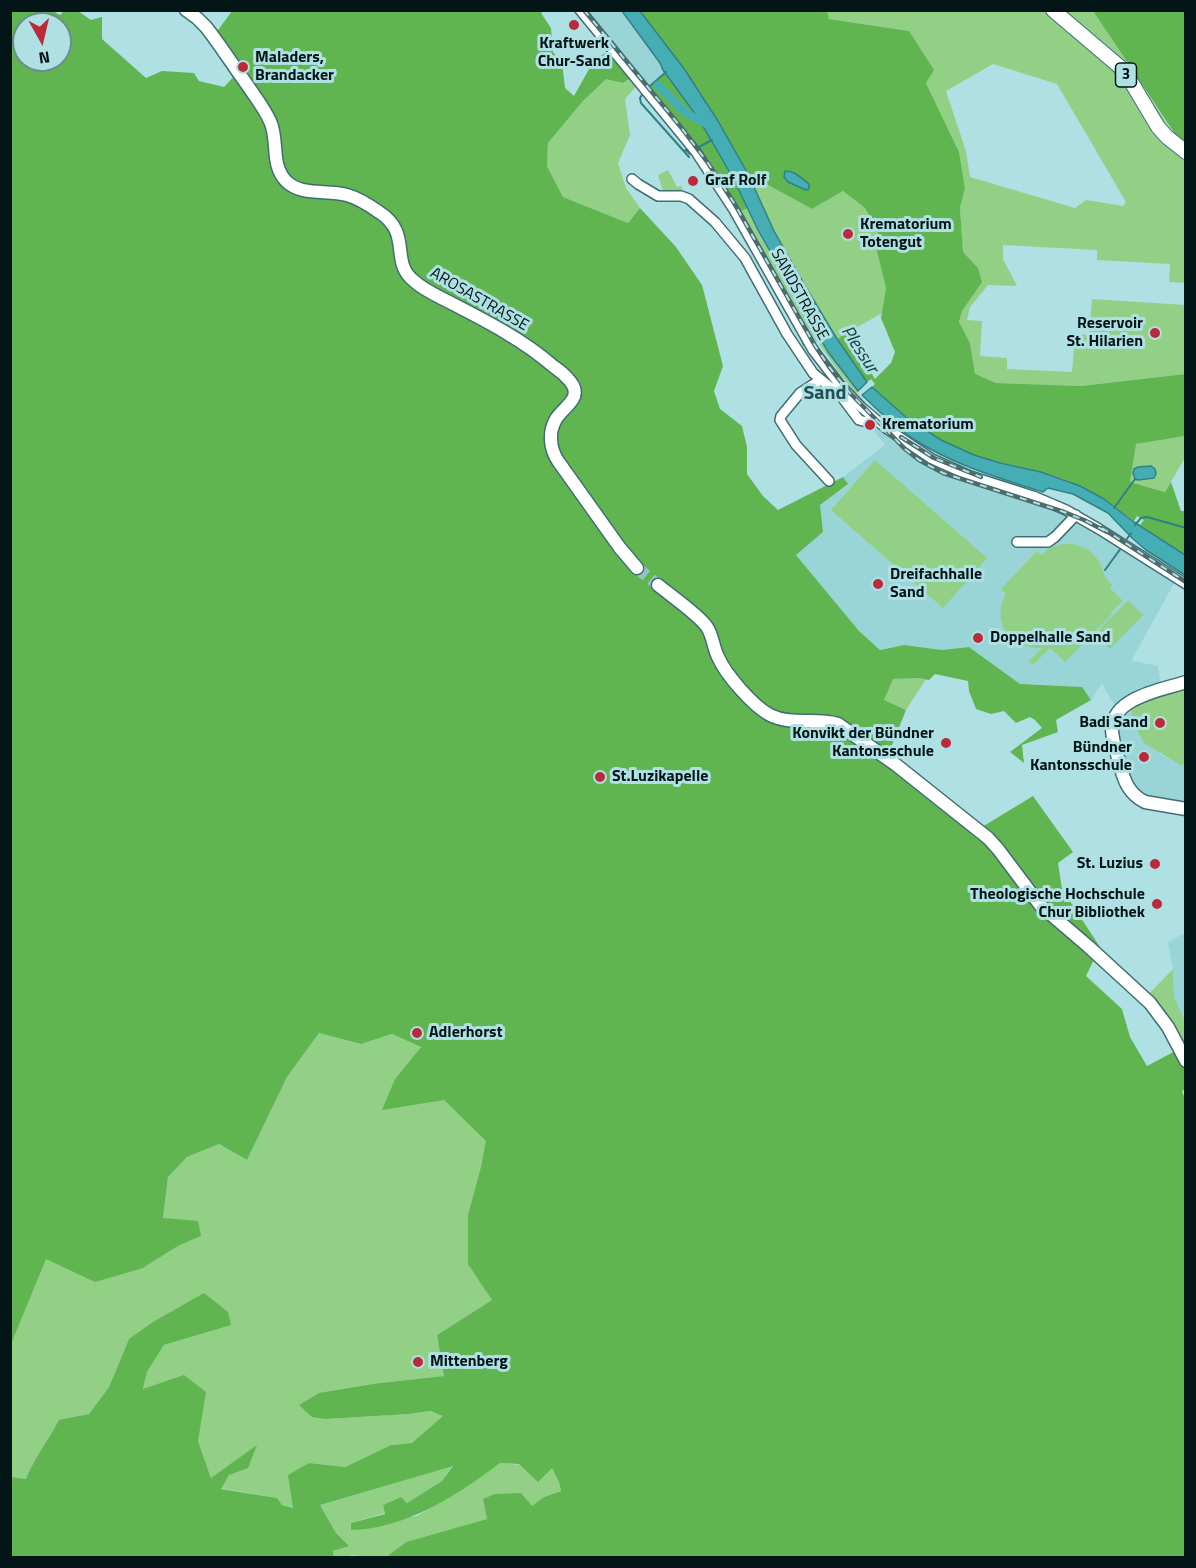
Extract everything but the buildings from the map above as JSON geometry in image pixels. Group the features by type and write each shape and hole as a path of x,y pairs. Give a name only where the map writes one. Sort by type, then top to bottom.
{"main road":[{"name":"AROSASTRASSE","path":"186,10 209,31 266,113 274,131 276,160 283,177 291,185 301,189 346,195 385,216 396,228 403,266 409,277 424,288 519,340 569,380 574,394 571,403 554,424 551,437 554,454 620,548 637,568"},
{"name":"3","path":"1053,10 1120,68 1130,80 1158,127 1185,152"},
{"path":"658,585 704,623 710,632 723,666 747,696 762,710 783,720 829,722 843,727 895,764 988,838 1040,905 1150,1002 1168,1027 1185,1061"},
{"path":"1185,682 1128,702 1116,715 1112,727 1124,781 1130,791 1145,802 1185,809"}],"street":[{"name":"SANDSTRASSE","path":"580,10 701,160 734,210 813,350 848,393 873,418 902,440 945,465 970,476 1044,500 1076,515 1185,584"},
{"path":"632,178 636,183 658,196 683,197 692,200 720,227 745,258 787,334 810,370 841,396 860,421 868,422 873,418"},
{"path":"820,380 800,393 780,420 795,445 829,481"},
{"path":"1017,542 1050,541 1076,515"}],"shaded area":[{"path":"580,11 622,11 660,63 665,73 650,86 698,145 721,178 816,342 811,345 712,175"},
{"path":"622,11 640,11 685,70 718,121 748,174 774,231 807,289 837,339 867,382 858,391 828,352 758,230 734,180 698,118"},
{"path":"785,171 801,177 809,184 809,189 806,190 788,182 784,177"},
{"path":"872,387 907,418 941,440 974,455 1041,472 1080,486 1104,499 1134,522 1185,555 1185,575 1146,550 1108,513 1073,494 1048,488 1043,492 993,476 945,457 915,440 862,395"},
{"path":"876,426 901,443 1062,511 1068,517 1177,578 1131,661 1158,666 1161,687 1124,699 1114,705 1102,683 1091,700 1081,687 1020,684 968,647 942,650 904,645 880,650 859,631 796,555 823,532 819,505 847,485 843,477 885,445 873,430"},
{"path":"1151,466 1155,469 1154,478 1135,479 1134,469"},
{"name":"Bündner Kantonsschule","path":"1131,711 1132,719 1160,754 1185,767 1185,804 1145,796 1135,790 1128,778 1118,730 1122,719"},
{"path":"1185,933 1185,1021 1174,997 1173,969 1168,942"}],"green space":[{"path":"11,11 55,12 12,12 12,72 72,72 72,12 63,12 78,11 91,20 102,17 102,39 146,78 162,71 194,73 199,81 224,87 238,72 213,37 232,11 544,11 541,13 551,28 553,52 562,62 565,88 574,96 593,62 611,48 633,76 623,83 606,79 583,101 548,143 547,166 563,197 628,223 640,208 676,247 702,285 723,366 714,391 720,409 742,426 747,447 747,474 763,496 778,510 843,477 848,484 820,505 823,532 796,555 859,631 880,650 904,645 942,650 969,647 1020,684 1082,687 1091,700 1056,720 1058,732 1022,745 1024,763 1010,752 1042,728 1035,720 1030,717 1016,723 1004,711 991,714 976,709 968,681 935,674 929,680 893,679 884,700 906,710 888,755 982,827 1033,796 1073,852 1058,863 1062,889 1100,947 1086,976 1122,1009 1130,1037 1147,1066 1179,1049 1185,1061 1185,1089 1182,1091 1186,1102 1185,1557 386,1557 406,1542 487,1519 483,1499 495,1494 521,1493 532,1506 544,1497 561,1491 552,1468 538,1482 519,1464 500,1463 449,1498 391,1524 351,1530 351,1523 385,1514 383,1505 401,1497 407,1503 442,1481 453,1466 320,1505 336,1533 349,1546 333,1551 334,1557 11,1557 11,1477 26,1479 59,1420 89,1414 109,1387 129,1339 153,1322 204,1293 228,1312 231,1325 164,1345 147,1372 143,1389 184,1375 206,1392 198,1441 211,1478 257,1445 248,1468 229,1475 221,1489 277,1498 282,1505 293,1508 288,1475 309,1463 345,1467 391,1445 412,1443 443,1416 431,1411 325,1419 312,1417 299,1405 319,1393 444,1376 437,1335 492,1300 468,1264 468,1215 486,1141 444,1100 382,1110 395,1079 421,1047 392,1034 361,1044 319,1033 287,1077 247,1160 219,1144 187,1157 168,1177 163,1218 198,1221 201,1236 178,1246 143,1268 95,1282 46,1259 11,1344"},
{"path":"640,11 827,11 829,19 909,31 934,70 926,83 959,152 965,188 960,208 963,252 978,268 982,282 962,311 959,322 970,343 975,374 996,383 1081,386 1185,374 1185,436 1136,444 1130,482 1165,492 1171,482 1181,511 1185,511 1185,555 1140,525 1144,520 1137,516 1134,521 1113,505 1078,486 1041,472 982,458 945,442 907,417 872,387 875,384 871,379 867,382 865,380 837,339 847,333 875,379 891,363 895,352 881,318 886,288 877,252 878,232 865,208 843,191 812,209 748,174 698,89","holes":["790,171 800,177 810,189 806,190 786,180 784,174"]},
{"path":"827,11 1093,11 1174,134 1185,144 1185,283 1169,282 1170,264 1097,260 1097,250 1003,245 1003,259 1017,286 988,285 970,307 967,320 982,321 980,356 1007,358 1007,369 1072,372 1075,334 1089,335 1092,299 1185,305 1185,374 1081,386 996,383 975,375 970,343 959,323 962,311 981,282 978,268 963,253 960,208 965,188 959,152 926,83 909,31 829,19","holes":["993,64 1057,84 1126,202 1123,206 1086,200 1075,208 970,177 966,151 946,91"]},
{"path":"1093,11 1185,11 1185,144 1175,134"},
{"path":"665,73 710,138 748,208 741,211 708,159 650,86"},
{"path":"633,76 639,83 625,99 630,135 618,163 626,188 640,208 628,223 563,197 547,166 548,143 583,101 606,78 623,83"},
{"path":"668,170 677,187 681,186 686,198 665,197 658,175"},
{"path":"748,174 812,209 843,191 865,208 878,232 877,252 886,288 882,313 837,339 774,231"},
{"path":"748,208 758,230 828,352 858,391 856,393 816,342 741,211"},
{"path":"1185,436 1185,458 1165,492 1130,482 1135,444"},
{"path":"875,460 987,558 943,608 831,510"},
{"path":"1063,544 1080,546 1094,554 1112,585 1110,588 1123,601 1065,662 1050,648 1033,665 1029,661 1042,648 1021,644 1006,633 1001,615 1006,594 1001,589 1037,551 1041,555 1051,547"},
{"path":"1128,600 1143,615 1110,649 1095,634"},
{"path":"892,679 926,679 906,710 883,700"},
{"name":"Badi Sand","path":"1185,686 1185,764 1182,766 1144,743 1132,719 1131,711 1138,702"},
{"path":"1173,969 1174,997 1185,1021 1185,1061 1145,998"},
{"path":"319,1033 361,1044 392,1034 421,1047 395,1079 444,1100 487,1141 481,1167 492,1300 437,1335 445,1376 380,1383 325,1419 432,1411 444,1416 412,1443 391,1445 345,1467 309,1463 294,1508 282,1505 277,1498 220,1488 229,1475 248,1467 211,1478 198,1441 143,1390 147,1372 164,1345 230,1325 129,1339 109,1387 89,1414 59,1421 26,1479 11,1477 10,1344 46,1258 143,1268 178,1246 201,1236 163,1218 168,1177 187,1157 219,1144 247,1160 287,1077"},
{"path":"500,1463 552,1468 561,1491 544,1497 532,1506 483,1499 488,1519 406,1542 386,1557 352,1555 334,1557 333,1551 348,1546 336,1533 320,1505 453,1465 442,1481 407,1503 401,1497 383,1505 385,1513 351,1523 417,1516"}],"waterway":[{"path":"650,86 666,72"},
{"path":"658,85 686,113 708,125"},
{"path":"643,93 640,98 641,103 689,157"},
{"path":"699,147 712,140"},
{"path":"684,151 690,154 692,152"},
{"path":"801,338 804,345"},
{"path":"1114,508 1135,479"},
{"path":"1135,525 1141,518 1147,517 1186,528"},
{"path":"1124,543 1131,533"},
{"path":"1105,570 1121,548"}],"tunnel":[{"path":"637,568 658,585"}],"railway":[{"path":"584,10 708,163 734,203 830,368 850,393 905,449 919,460 943,473 1064,512 1107,532"},
{"path":"901,437 934,458 981,477"},
{"path":"1102,528 1186,582"}],"place":[{"name":"Kraftwerk Chur-Sand","path":"574,25"},
{"name":"Maladers, Brandacker","path":"243,67"},
{"name":"Graf Rolf","path":"693,181"},
{"name":"Krematorium Totengut","path":"848,234"},
{"name":"Reservoir St. Hilarien","path":"1155,333"},
{"name":"Krematorium","path":"870,425"},
{"name":"Dreifachhalle Sand","path":"878,584"},
{"name":"Doppelhalle Sand","path":"978,638"},
{"name":"Badi Sand","path":"1160,723"},
{"name":"Konvikt der Bündner Kantonsschule","path":"946,743"},
{"name":"Bündner Kantonsschule","path":"1144,757"},
{"name":"St.Luzikapelle","path":"600,777"},
{"name":"St. Luzius","path":"1155,864"},
{"name":"Theologische Hochschule Chur Bibliothek","path":"1157,904"},
{"name":"Adlerhorst","path":"417,1033"},
{"name":"Mittenberg","path":"418,1362"}],"district":[{"name":"Sand","path":"825,394"}],"water label":[{"name":"Plessur","path":"859,350"}]}
